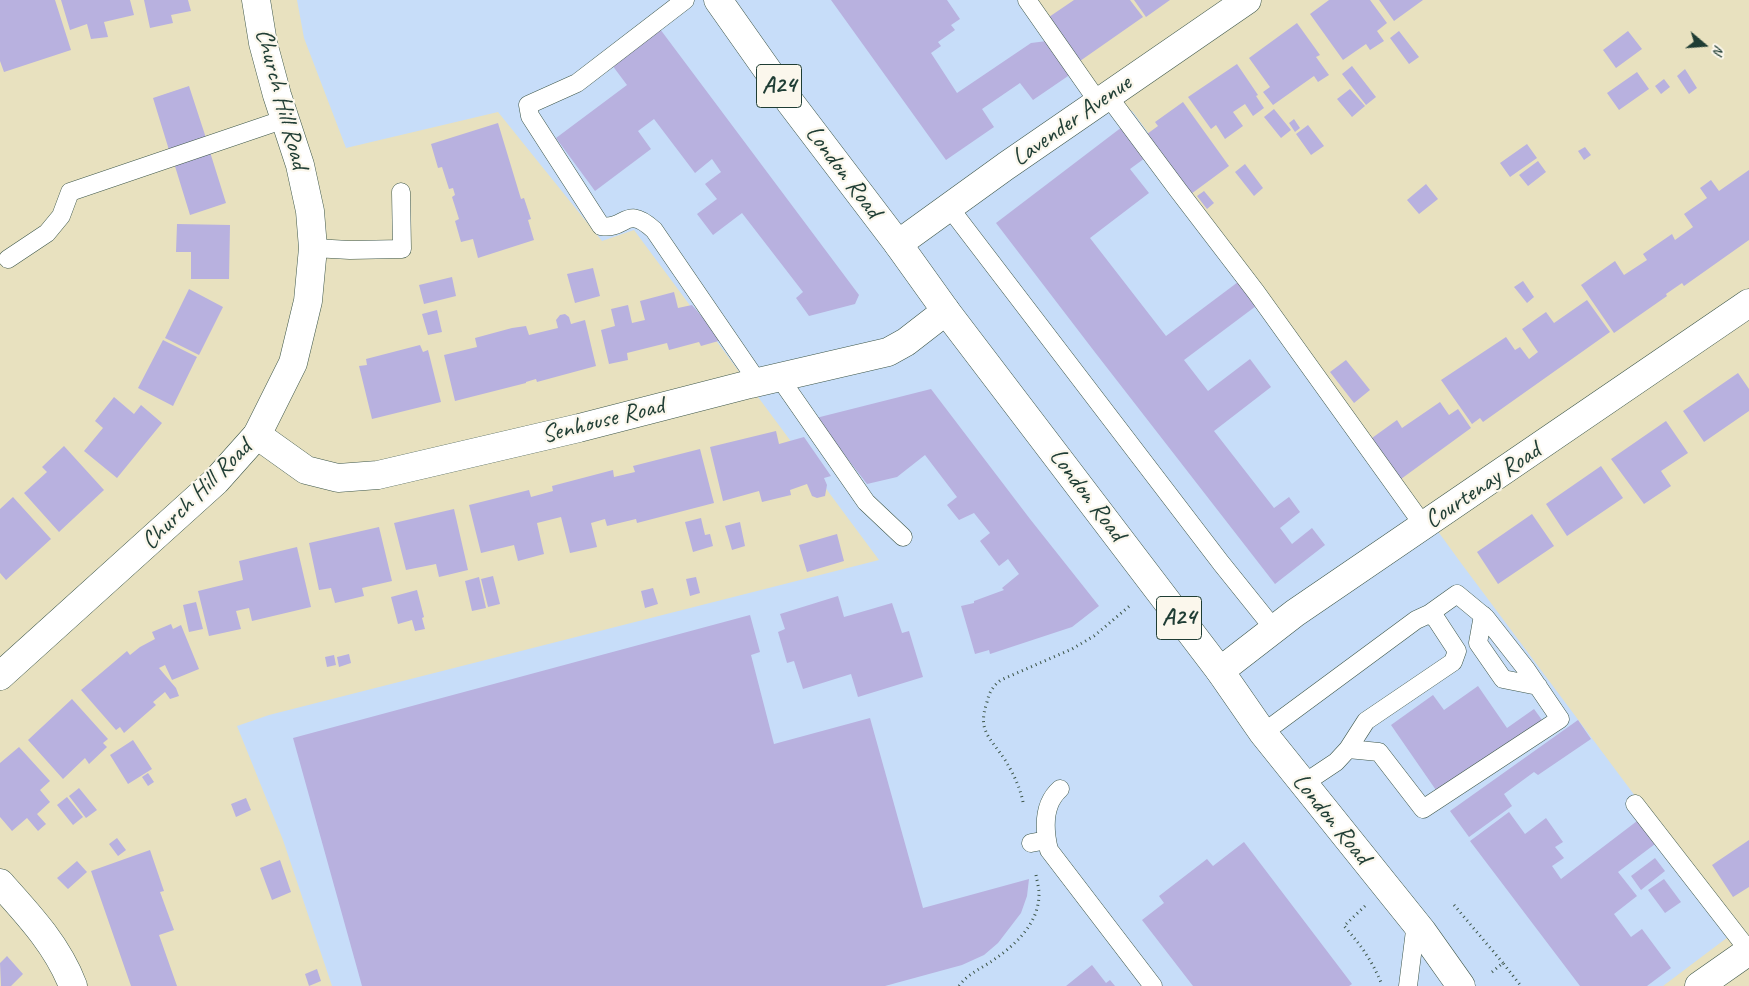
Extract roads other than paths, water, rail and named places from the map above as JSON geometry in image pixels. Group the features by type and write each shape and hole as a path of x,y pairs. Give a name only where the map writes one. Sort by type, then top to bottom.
{"main road":[{"name":"Church Hill Road","path":"0,676 183,513 216,481 258,435 293,363 308,301 313,248 310,211 300,165 263,43 256,0"},
{"name":"London Road","path":"718,0 790,102 1220,671 1262,733 1416,923 1461,986"},
{"name":"Lavender Avenue","path":"898,244 1006,166 1247,0"},
{"name":"Courtenay Road","path":"1220,671 1295,613 1749,303"},
{"name":"Senhouse Road","path":"258,435 306,470 338,478 378,475 580,428 768,379 888,352 906,342 946,310"},
{"path":"0,883 35,922 53,947 73,986"},
{"path":"1698,986 1749,951"}],"lane":[{"path":"685,0 577,83 528,105 530,116 601,226 608,227 633,217 644,221 654,230 768,379 866,502 903,536"},
{"path":"1027,0 1178,190 1256,292 1424,526"},
{"path":"8,260 47,233 62,216 70,192 285,119"},
{"path":"313,248 350,250 402,249 400,192"},
{"path":"949,207 1221,563 1274,629"},
{"path":"1262,733 1416,620 1429,614 1457,594 1483,615 1538,686 1560,719 1423,809 1378,752 1348,749"},
{"path":"1303,784 1336,762 1348,749 1366,721 1453,662 1457,652 1436,620 1429,614"},
{"path":"1483,615 1478,643 1503,679 1538,686"},
{"path":"1060,789 1048,808 1045,825 1039,841 1049,850 1153,986"},
{"path":"1635,804 1749,951"},
{"path":"1408,986 1416,923"}]}
